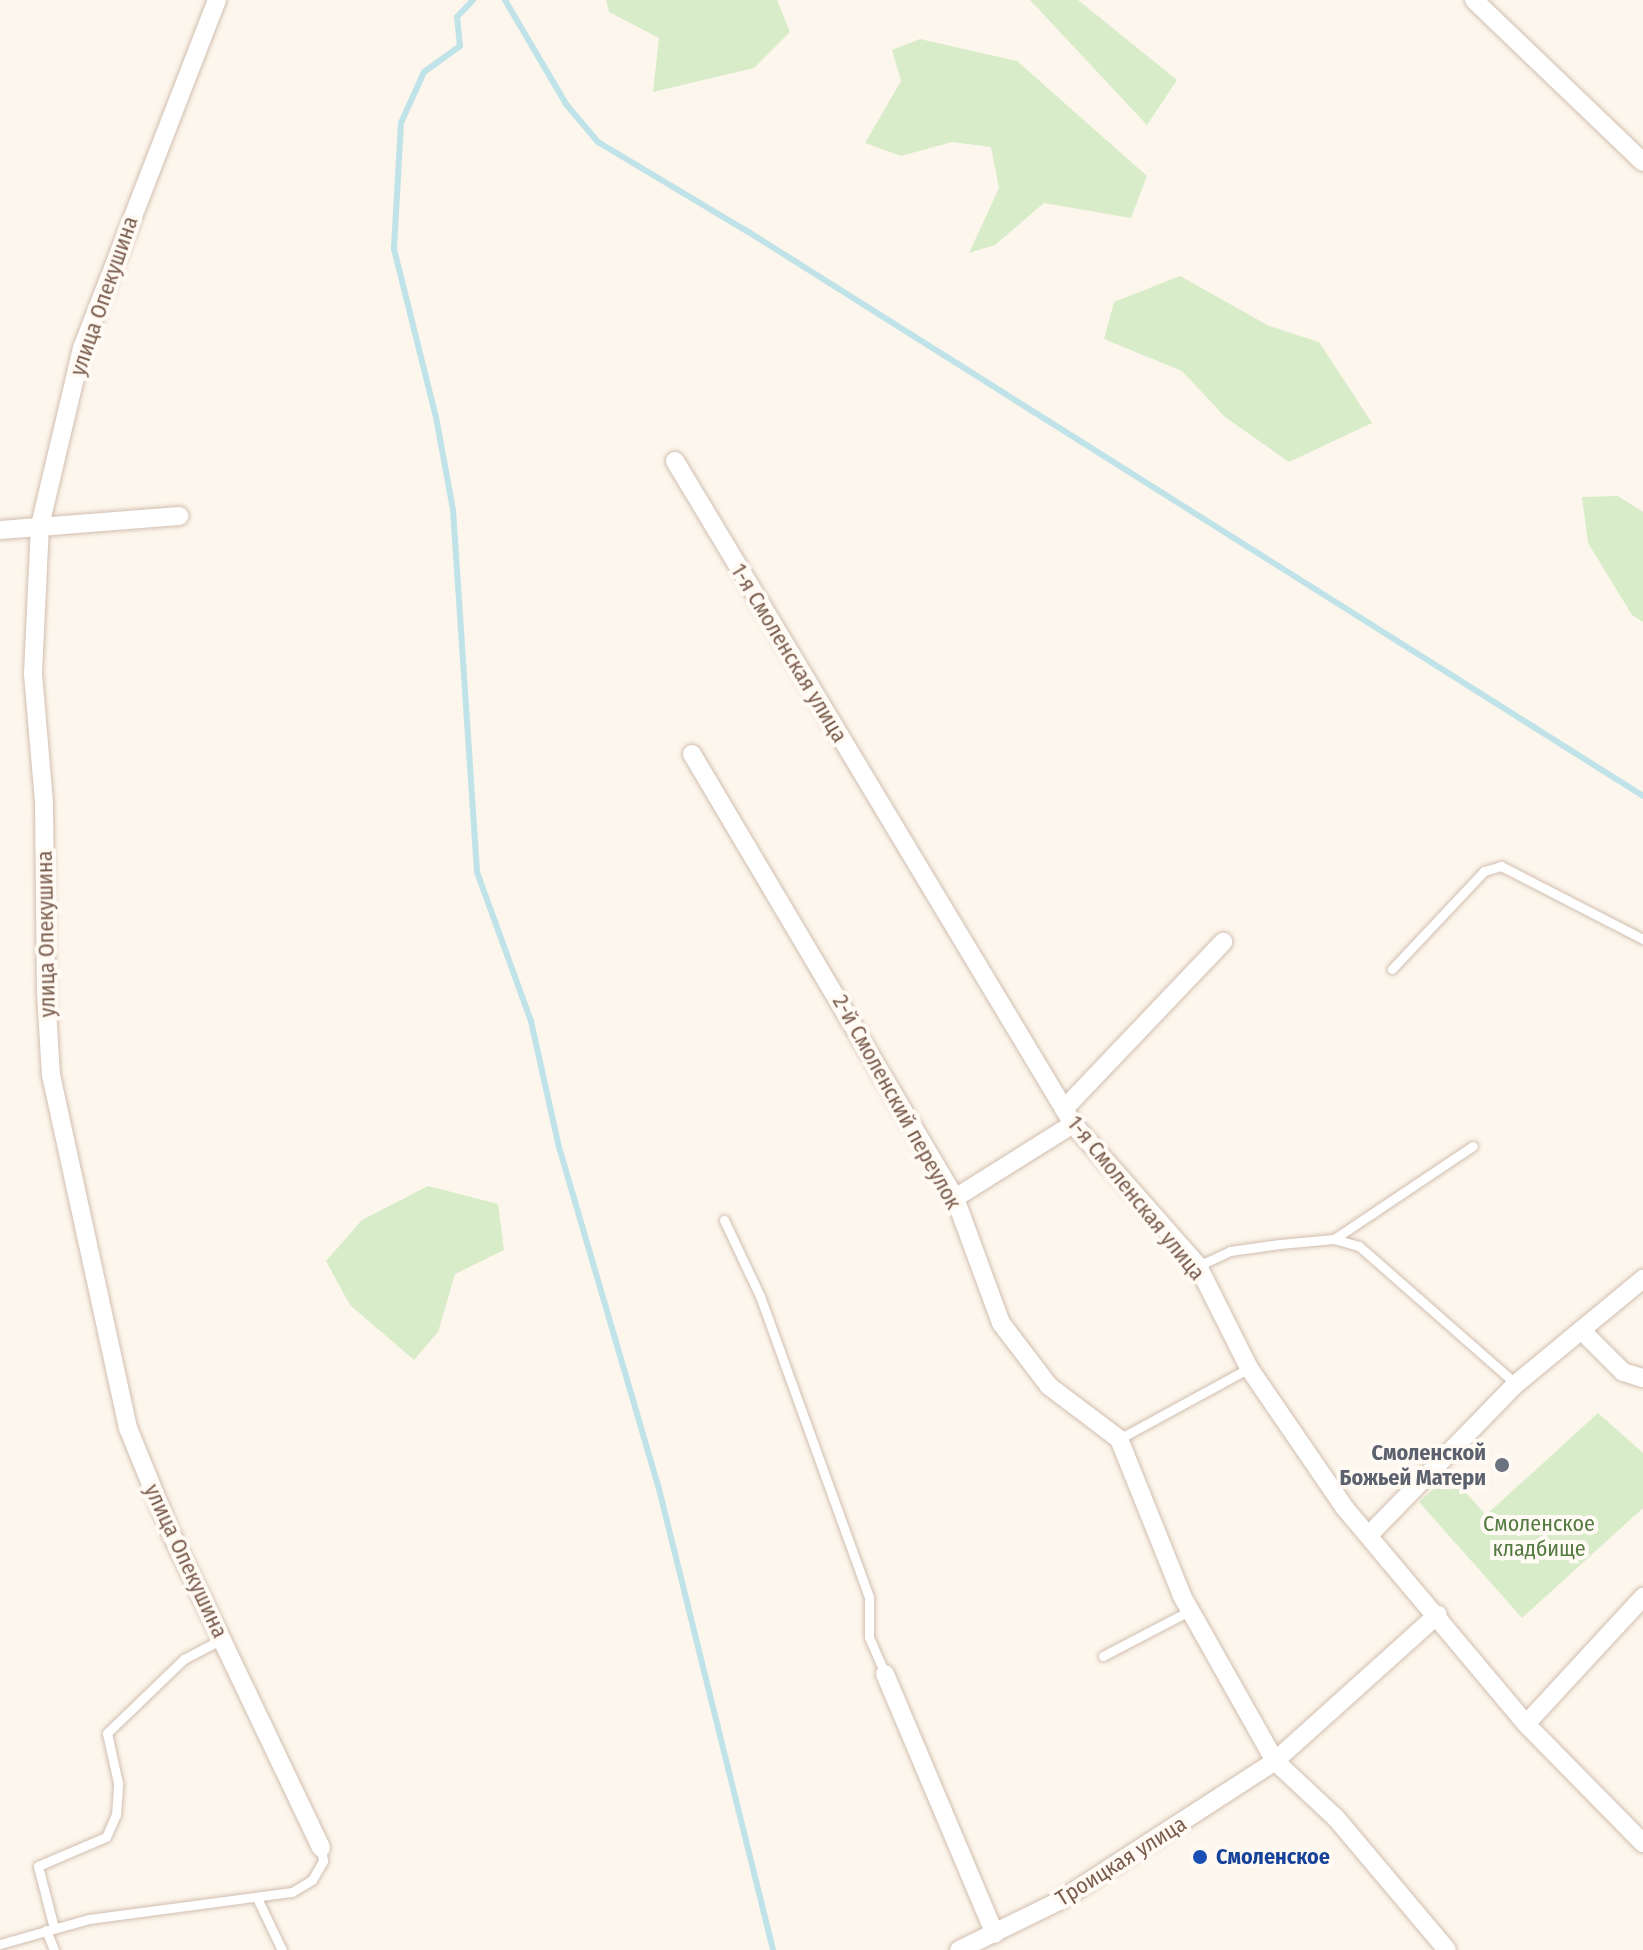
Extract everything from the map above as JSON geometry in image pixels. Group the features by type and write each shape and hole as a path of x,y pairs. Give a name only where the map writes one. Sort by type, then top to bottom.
{"street":[{"name":"улица Опекушина","path":"217,0 82,348 40,525 33,674 44,803 51,1075 128,1428 222,1639 321,1848"},
{"path":"1474,0 1643,162"},
{"name":"1-я Смоленская улица","path":"675,461 1068,1116 1198,1266 1249,1368 1369,1535 1438,1614 1526,1724 1643,1843"},
{"path":"0,530 179,516"},
{"name":"2-й Смоленский переулок","path":"692,754 955,1198 1001,1323 1049,1386 1119,1439"},
{"path":"955,1198 1068,1116 1223,942"},
{"path":"1369,1535 1516,1384 1643,1279"},
{"path":"1581,1330 1623,1372 1643,1378"},
{"path":"1119,1439 1189,1611 1275,1761 1336,1818 1447,1950"},
{"path":"1526,1724 1643,1599"},
{"name":"Троицкая улица","path":"959,1950 1059,1901 1275,1761 1438,1614"},
{"path":"885,1674 995,1934"}],"lane":[{"path":"1392,969 1484,871 1501,866 1643,939"},
{"path":"1334,1239 1473,1146"},
{"path":"724,1220 760,1296 869,1597 869,1637 885,1674"},
{"path":"1198,1266 1230,1251 1334,1239 1359,1246 1516,1384"},
{"path":"1119,1439 1249,1368"},
{"path":"1103,1656 1189,1611"},
{"path":"54,1950 38,1866 106,1837 116,1815 118,1783 107,1733 184,1659 222,1639"},
{"path":"0,1944 50,1929 162,1907 258,1900 292,1892 312,1880 323,1861 321,1848"},
{"path":"258,1900 282,1950"}],"green space":[{"path":"606,0 777,0 790,32 754,68 653,92 659,38 609,12"},
{"path":"1030,0 1078,0 1177,80 1147,125"},
{"path":"920,39 1017,61 1147,176 1131,218 1044,203 995,245 969,253 999,188 991,147 952,142 901,156 865,143 901,81 892,50"},
{"path":"1180,276 1269,326 1319,342 1372,423 1289,462 1225,417 1182,371 1104,339 1114,302"},
{"path":"1618,496 1643,512 1643,622 1632,615 1588,543 1582,497"},
{"path":"428,1186 498,1204 504,1250 455,1274 438,1332 414,1360 350,1305 326,1261 362,1220"},
{"name":"Смоленское кладбище","path":"1598,1413 1643,1453 1643,1508 1522,1618 1419,1502 1450,1475 1486,1515"}],"waterway":[{"path":"473,0 457,17 460,46 424,72 401,123 394,249 436,417 453,510 477,872 531,1021 559,1147 658,1485 773,1950"},
{"path":"505,0 566,104 598,142 747,231 1643,796"}],"place":[{"name":"Смоленской Божьей Матери","path":"1502,1465"},
{"name":"Смоленское","path":"1200,1857"}]}
